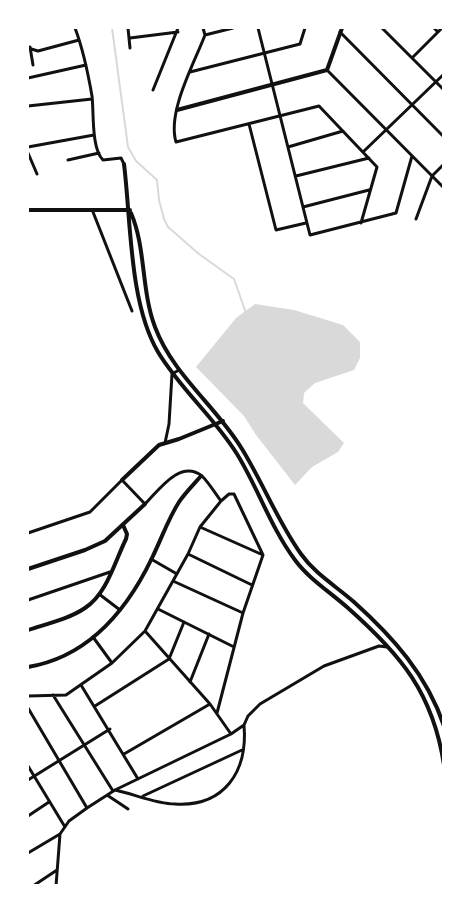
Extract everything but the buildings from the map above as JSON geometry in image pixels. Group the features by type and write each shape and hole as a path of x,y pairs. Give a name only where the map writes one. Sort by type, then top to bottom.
{"street":[{"path":"75,28 86,65 92,99 94,135 99,153 103,160 121,158 124,164 130,210 129,226 141,307 157,350 172,374 214,423 236,453 296,561 390,648 415,681 427,702 441,743 444,765"},
{"path":"128,28 130,48"},
{"path":"203,28 205,35 181,94 177,110 174,135 176,142 319,106 377,167 361,223"},
{"path":"205,35 233,28"},
{"path":"258,28 310,235 396,213 412,156"},
{"path":"190,72 300,44 305,28"},
{"path":"382,28 444,90"},
{"path":"434,28 438,32"},
{"path":"412,58 442,28"},
{"path":"130,38 178,30"},
{"path":"153,90 178,30"},
{"path":"327,70 341,30 444,137"},
{"path":"29,47 38,51 79,40"},
{"path":"29,47 34,65"},
{"path":"28,78 86,65"},
{"path":"177,110 273,86 327,70"},
{"path":"327,70 444,188"},
{"path":"363,152 444,74"},
{"path":"28,112 28,105 92,99"},
{"path":"249,124 276,230 306,223"},
{"path":"288,147 343,131"},
{"path":"28,147 94,135"},
{"path":"68,160 99,153"},
{"path":"28,154 37,174"},
{"path":"296,176 369,158"},
{"path":"416,219 432,176 444,164"},
{"path":"303,207 370,190"},
{"path":"28,210 93,212 130,210"},
{"path":"130,210 136,225 149,306 154,326 164,347 178,370 223,421 242,448 302,555 327,582 353,601 396,642 429,690 444,726"},
{"path":"93,212 132,311"},
{"path":"172,374 178,370"},
{"path":"165,443 169,424 172,374"},
{"path":"28,533 90,512 159,445 223,421"},
{"path":"28,569 105,541 174,474 185,471 201,476 221,501"},
{"path":"28,666 47,664 62,657 93,637 121,611 140,582 176,506 201,476"},
{"path":"122,480 145,504"},
{"path":"28,696 66,695 112,663 145,630 188,554 200,527 221,501 229,494 234,494 263,555 243,613 217,713"},
{"path":"28,630 78,613 86,608 99,594 126,539 127,534 123,525"},
{"path":"200,527 263,555"},
{"path":"188,554 252,585"},
{"path":"151,560 177,574"},
{"path":"28,600 110,572"},
{"path":"173,581 243,613"},
{"path":"99,594 121,611"},
{"path":"158,609 234,647"},
{"path":"95,706 169,659 184,622"},
{"path":"145,630 210,704 231,734"},
{"path":"190,682 208,634"},
{"path":"93,637 112,663"},
{"path":"390,648 396,642"},
{"path":"54,695 114,791 173,804 194,804 212,799 225,790 232,778 242,750 244,725 248,716 260,704 324,666 379,646 390,648"},
{"path":"81,685 110,729 138,780"},
{"path":"124,754 210,704"},
{"path":"28,708 87,808"},
{"path":"28,854 60,834 65,827 87,808 107,795 231,734 244,725"},
{"path":"28,780 110,729"},
{"path":"142,796 242,750"},
{"path":"28,766 65,827"},
{"path":"107,795 128,809"},
{"path":"28,816 49,802"},
{"path":"56,886 60,834"},
{"path":"33,886 57,870"}],"shaded area":[{"path":"255,304 294,310 343,325 360,342 360,358 354,370 315,383 304,393 303,403 344,443 338,452 312,467 295,485 256,435 244,416 196,367 236,318"}],"waterway":[{"path":"112,28 128,147 136,161 157,180 159,200 168,227 199,254 234,279 246,313"}]}
